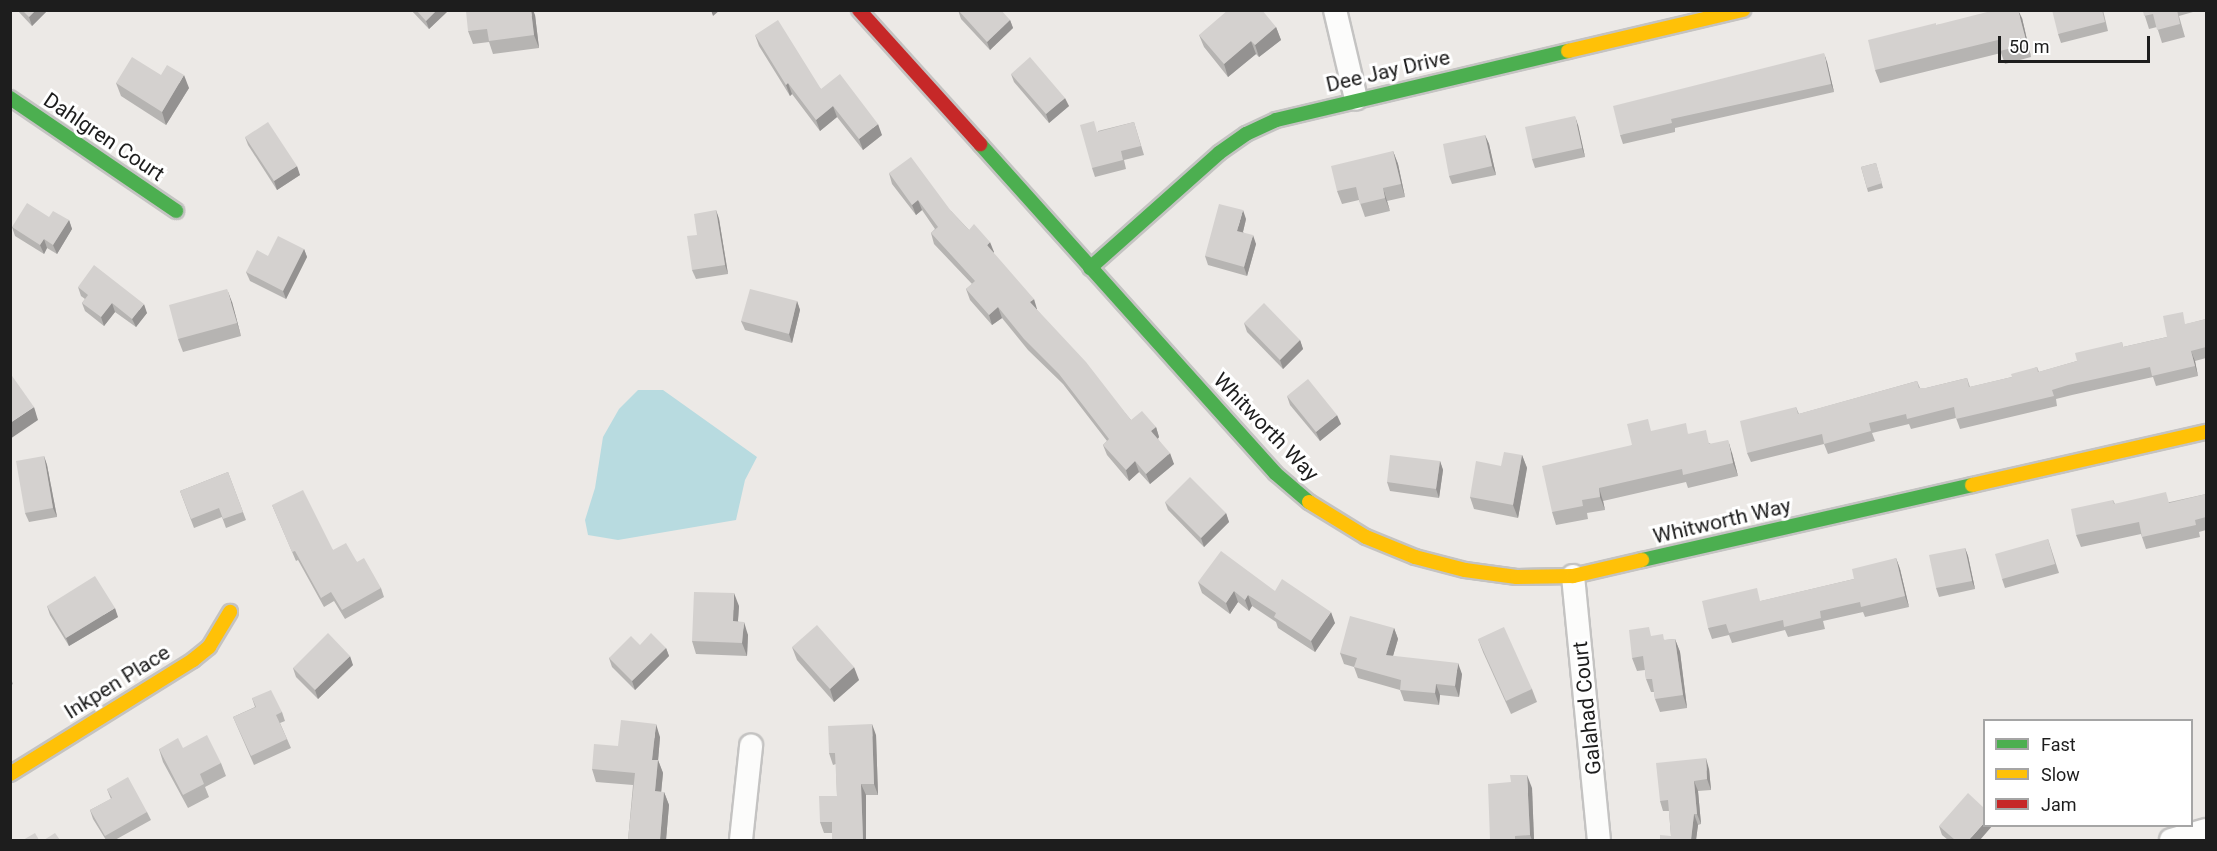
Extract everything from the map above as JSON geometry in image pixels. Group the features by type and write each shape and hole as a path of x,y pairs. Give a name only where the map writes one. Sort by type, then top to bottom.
{"street":[{"name":"Whitworth Way","path":"859,10 1275,473 1320,511 1376,541 1415,557 1465,570 1517,577 1573,576 2206,432"},
{"path":"1335,10 1356,99"},
{"name":"Dee Jay Drive","path":"1090,268 1219,153 1246,134 1276,120 1714,14 1743,10"},
{"name":"Dahlgren Court","path":"10,98 176,211"},
{"name":"Galahad Court","path":"1573,576 1597,794 1599,840"},
{"name":"Inkpen Place","path":"10,774 112,708 193,660 214,640 230,612"},
{"path":"741,840 751,746"},
{"path":"2171,840 2206,830"}],"water":[{"path":"638,390 663,390 757,457 745,480 736,520 618,540 588,535 585,520 595,488 603,437 619,409"}],"building":[{"path":"22,10 36,10 29,17"},
{"path":"416,10 437,10 426,21"},
{"path":"531,10 534,35 489,41 487,29 468,31 466,11"},
{"path":"958,10 1001,10 1010,20 987,42"},
{"path":"1228,10 1262,10 1276,27 1255,45 1251,41 1224,64 1199,35"},
{"path":"1995,10 2018,10 2027,44 2000,51 1998,40 1875,70 1868,40"},
{"path":"2052,10 2102,10 2105,22 2058,34"},
{"path":"2143,10 2177,10 2180,24 2157,30 2153,14 2144,16"},
{"path":"778,20 821,89 840,74 878,124 859,139 833,106 816,120 788,83 786,85 755,35"},
{"path":"1824,53 1831,84 1671,119 1672,123 1620,135 1613,106"},
{"path":"132,57 161,75 167,65 184,75 162,112 116,83"},
{"path":"1030,57 1065,98 1046,114 1011,74"},
{"path":"1575,116 1582,148 1532,159 1525,127"},
{"path":"1094,121 1097,132 1134,122 1141,146 1121,151 1123,160 1092,168 1080,125"},
{"path":"268,122 297,166 274,181 245,137"},
{"path":"1485,135 1492,166 1449,176 1443,144"},
{"path":"1393,151 1401,184 1383,188 1385,198 1360,204 1356,187 1337,191 1331,166"},
{"path":"911,157 951,211 969,230 974,224 990,242 987,245 1034,299 1030,302 1086,362 1131,420 1142,411 1156,427 1151,431 1170,453 1146,474 1135,461 1126,470 1103,445 1109,439 1059,374 1024,339 998,307 989,315 966,289 975,281 931,233 938,227 918,200 912,205 889,173"},
{"path":"1876,163 1882,183 1867,188 1861,167"},
{"path":"27,203 49,217 53,211 69,220 53,245 44,239 40,245 12,227"},
{"path":"1219,204 1243,210 1237,231 1253,235 1244,267 1205,256"},
{"path":"716,210 725,265 692,270 687,236 697,235 694,214"},
{"path":"278,236 304,249 283,291 246,272 257,250 268,256"},
{"path":"94,265 144,304 132,319 112,303 101,317 82,303 88,295 78,287"},
{"path":"227,289 237,323 178,339 169,305"},
{"path":"750,289 797,301 789,334 741,321"},
{"path":"1264,303 1300,340 1280,360 1244,323"},
{"path":"2183,312 2185,324 2206,319 2206,347 2191,351 2195,366 2152,376 2150,367 2068,385 2052,390 2054,396 1956,419 1954,407 1907,419 1906,414 1869,423 1871,431 1824,444 1822,434 1747,453 1740,421 1796,407 1798,414 1917,381 1919,388 1926,388 1967,378 1969,387 2012,377 2011,374 2037,367 2038,372 2077,361 2075,353 2122,342 2123,347 2167,337 2163,316"},
{"path":"10,373 34,407 10,423"},
{"path":"1308,379 1337,415 1316,432 1287,396"},
{"path":"1648,419 1651,431 1686,423 1688,434 1706,430 1709,444 1728,440 1733,463 1683,475 1682,469 1599,488 1600,497 1582,500 1583,506 1552,512 1542,466 1632,445 1627,424"},
{"path":"1504,452 1522,455 1513,505 1470,497 1476,461 1501,466"},
{"path":"1390,455 1440,461 1436,489 1387,482"},
{"path":"44,456 53,508 25,513 16,461"},
{"path":"228,472 243,512 223,519 219,508 191,519 180,491"},
{"path":"1190,477 1226,513 1201,538 1165,502"},
{"path":"303,490 333,550 346,543 357,562 364,558 381,588 342,610 331,592 321,598 295,551 292,552 272,505"},
{"path":"2166,492 2169,503 2206,494 2206,517 2195,520 2196,525 2142,537 2139,522 2076,535 2071,509 2113,500 2114,504"},
{"path":"2048,539 2055,564 2002,579 1995,554"},
{"path":"1965,548 1972,581 1936,588 1929,555"},
{"path":"1221,551 1275,591 1282,579 1331,612 1311,641 1274,617 1276,613 1248,595 1245,600 1234,591 1226,603 1198,582"},
{"path":"1896,558 1905,596 1861,607 1860,602 1820,611 1821,618 1784,627 1783,620 1729,633 1726,624 1708,628 1702,601 1757,588 1760,601 1854,579 1852,569"},
{"path":"95,576 115,608 66,638 47,606"},
{"path":"694,592 734,593 733,621 744,622 742,643 692,641"},
{"path":"1350,616 1394,628 1386,655 1458,663 1455,686 1436,684 1435,693 1400,690 1401,680 1354,667 1357,658 1340,653"},
{"path":"817,625 854,667 830,689 792,647"},
{"path":"1504,627 1532,689 1506,701 1478,639"},
{"path":"1649,627 1651,636 1663,634 1664,640 1675,639 1683,695 1655,699 1652,679 1646,679 1643,656 1632,658 1629,630"},
{"path":"328,633 350,656 315,690 293,668"},
{"path":"651,633 666,648 632,681 609,658 631,636 640,645"},
{"path":"271,690 282,712 276,715 287,739 251,756 233,717 256,707 252,698"},
{"path":"621,720 656,724 652,760 658,760 655,791 664,792 660,840 628,840 635,773 592,769 594,744 618,746"},
{"path":"872,724 874,784 861,784 863,840 832,840 832,822 820,822 819,796 837,796 835,753 829,753 828,726"},
{"path":"207,735 221,763 200,774 204,784 183,795 159,749 178,738 183,748"},
{"path":"1706,758 1707,779 1694,781 1697,814 1694,814 1691,840 1660,840 1660,835 1671,836 1668,800 1660,801 1656,763"},
{"path":"1510,775 1527,775 1530,835 1515,836 1515,840 1490,840 1488,784 1511,782"},
{"path":"128,777 147,812 105,836 90,810 112,798 107,789"},
{"path":"1968,793 1983,807 1983,824 1969,840 1955,840 1939,826"},
{"path":"35,833 39,840 23,840"},
{"path":"55,833 60,840 44,840"}],"traffic: fast":[{"path":"1090,268 1219,153 1246,134 1276,120 1568,51"},
{"path":"10,98 176,211"},
{"path":"980,144 1275,473 1309,502"},
{"path":"1642,560 1972,485"}],"traffic: slow":[{"path":"1568,51 1743,10"},
{"path":"1972,485 2206,432"},
{"path":"1309,502 1366,537 1415,557 1465,570 1517,577 1573,576 1642,560"},
{"path":"10,774 193,660 209,647 230,612"}],"traffic: jam":[{"path":"859,10 980,144"}]}
